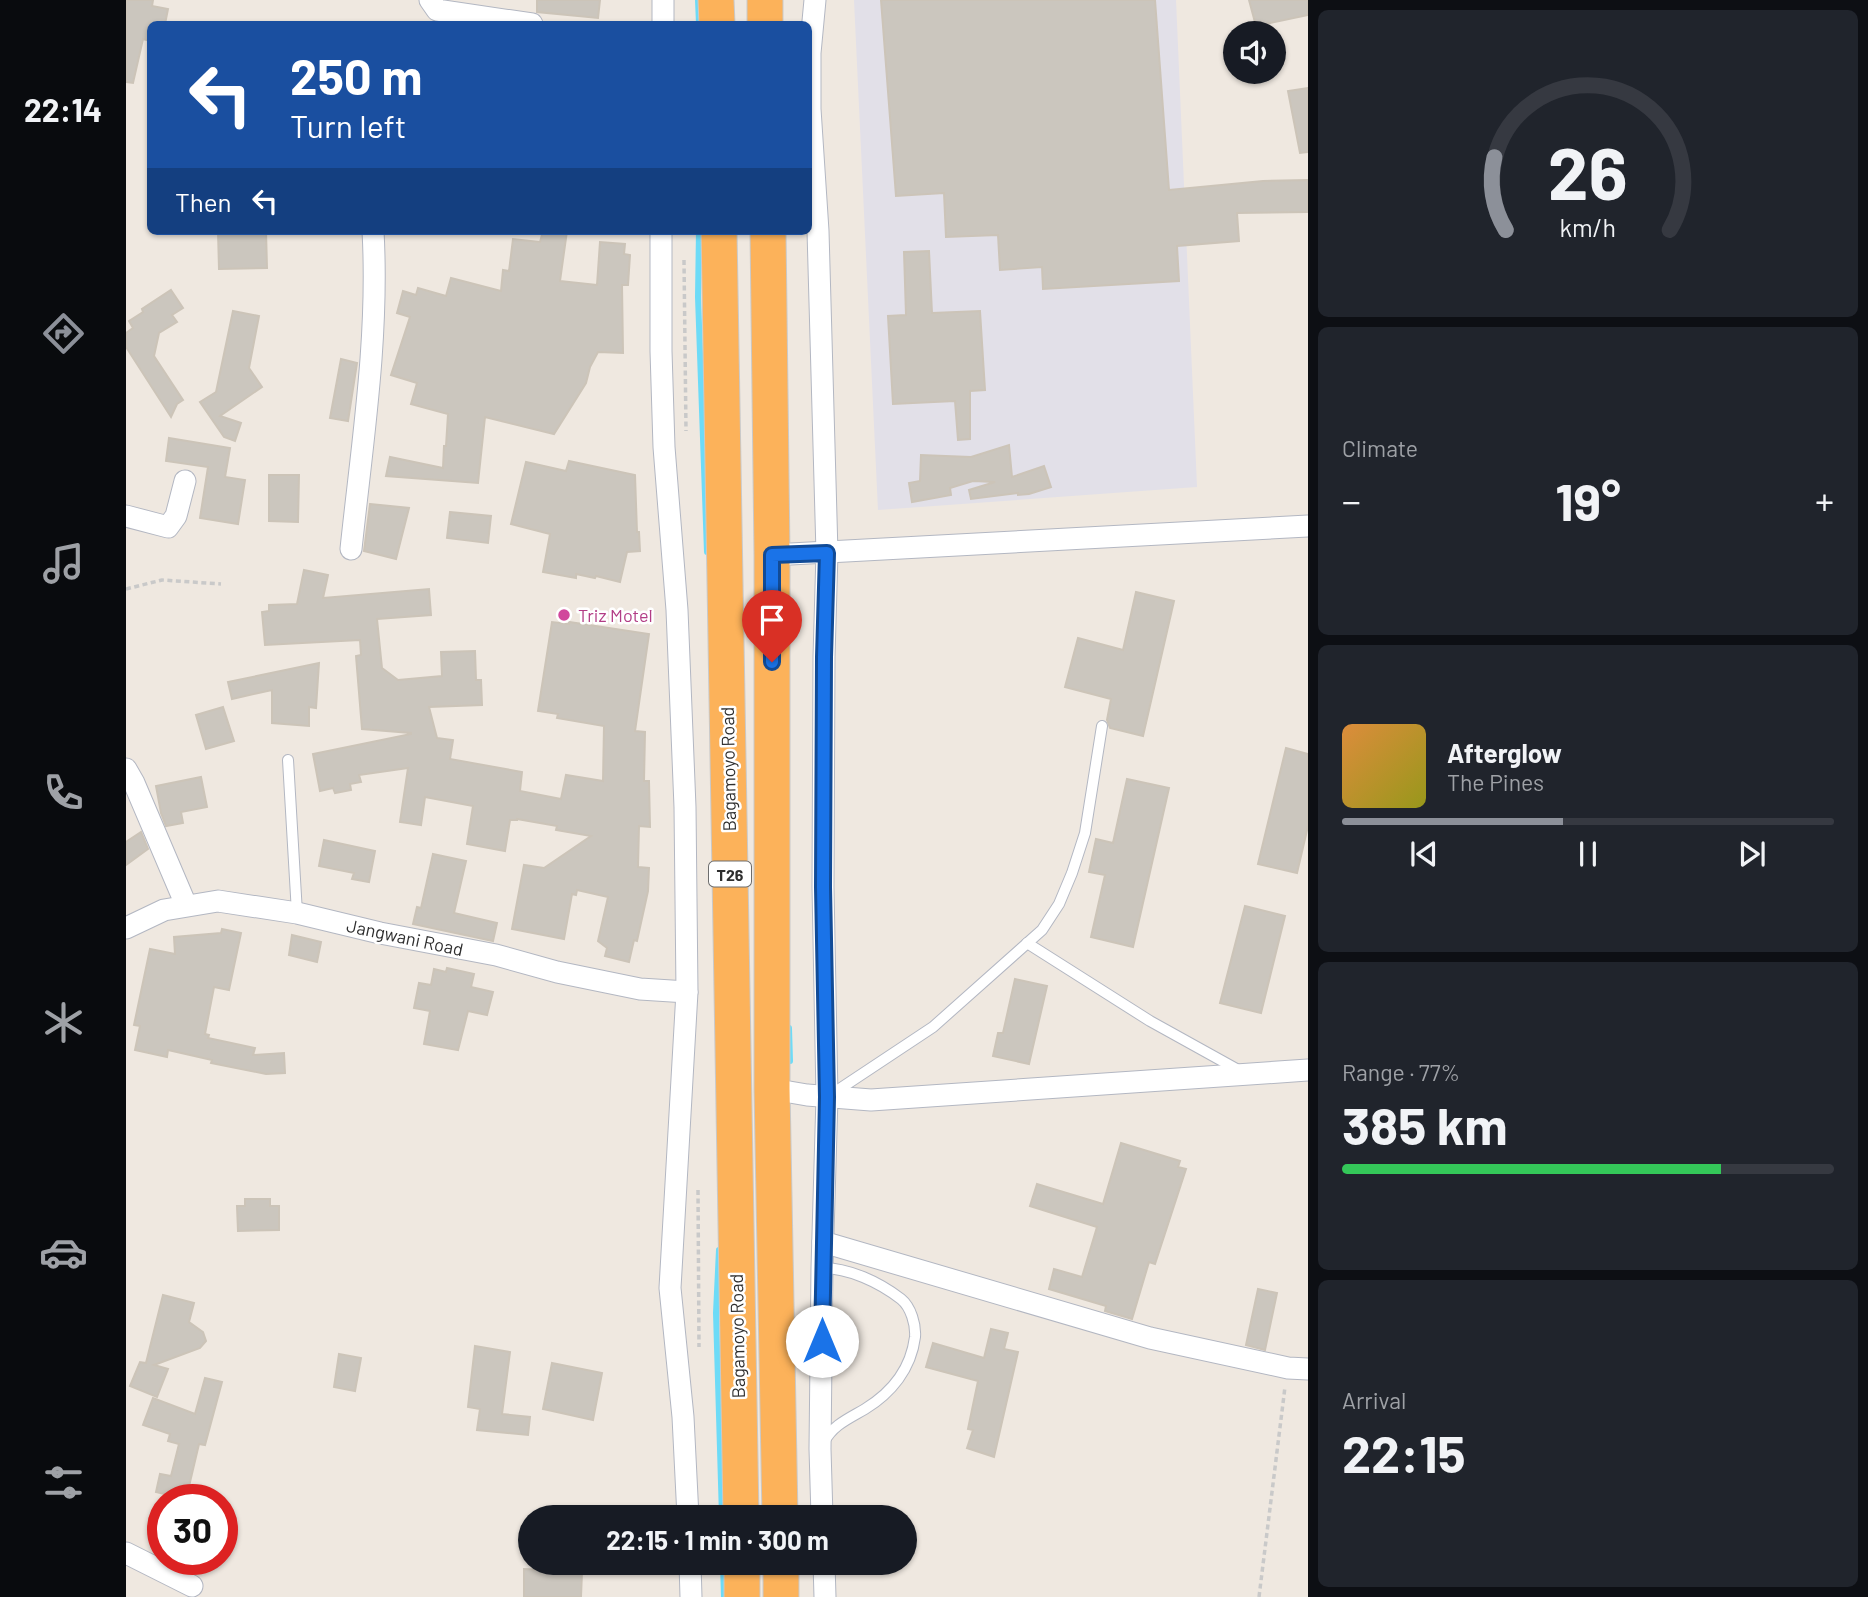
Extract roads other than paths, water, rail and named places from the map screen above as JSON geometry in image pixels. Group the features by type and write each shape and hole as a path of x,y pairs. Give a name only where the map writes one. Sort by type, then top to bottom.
{"highway":[{"path":"716,0 717,21"},
{"path":"765,0 765,21"},
{"name":"Bagamoyo Road","path":"719,235 741,1505"},
{"name":"T26","path":"768,235 772,555 772,1089 780,1505"},
{"path":"742,1575 742,1597"},
{"path":"781,1575 782,1597"}],"street":[{"path":"663,0 663,21"},
{"path":"812,32 815,0"},
{"path":"433,11 508,21"},
{"path":"812,140 818,231 827,553 823,887 827,1097 822,1268 822,1505"},
{"path":"351,549 370,375 374,296 373,235"},
{"path":"661,235 664,447 678,621 685,807 687,992 670,1288 683,1417 687,1505"},
{"path":"126,516 168,527 176,516 185,481"},
{"path":"772,555 1308,526"},
{"path":"126,769 186,905"},
{"name":"Jangwani Road","path":"129,929 164,910 218,901 297,913 640,989 687,992"},
{"path":"772,1089 827,1097 884,1099 1308,1070"},
{"path":"823,1242 1150,1338 1298,1368"},
{"path":"126,1553 192,1586"},
{"path":"690,1575 691,1597"},
{"path":"824,1575 825,1597"}],"lane":[{"path":"827,1097 933,1027 1042,930 1059,904 1085,833 1102,726"},
{"path":"288,760 297,913"},
{"path":"1027,943 1150,1021 1247,1074"},
{"path":"820,1449 829,1433 841,1422 867,1408 890,1390 908,1366 916,1326 904,1301 887,1289 842,1270 822,1268"}],"waterway":[{"path":"698,0 699,21"},
{"path":"699,235 698,297 707,552"},
{"path":"789,1028 790,1061"},
{"path":"719,1250 716,1313 722,1505"},
{"path":"723,1575 724,1597"}],"place":[{"name":"Triz Motel","path":"564,615"}]}
